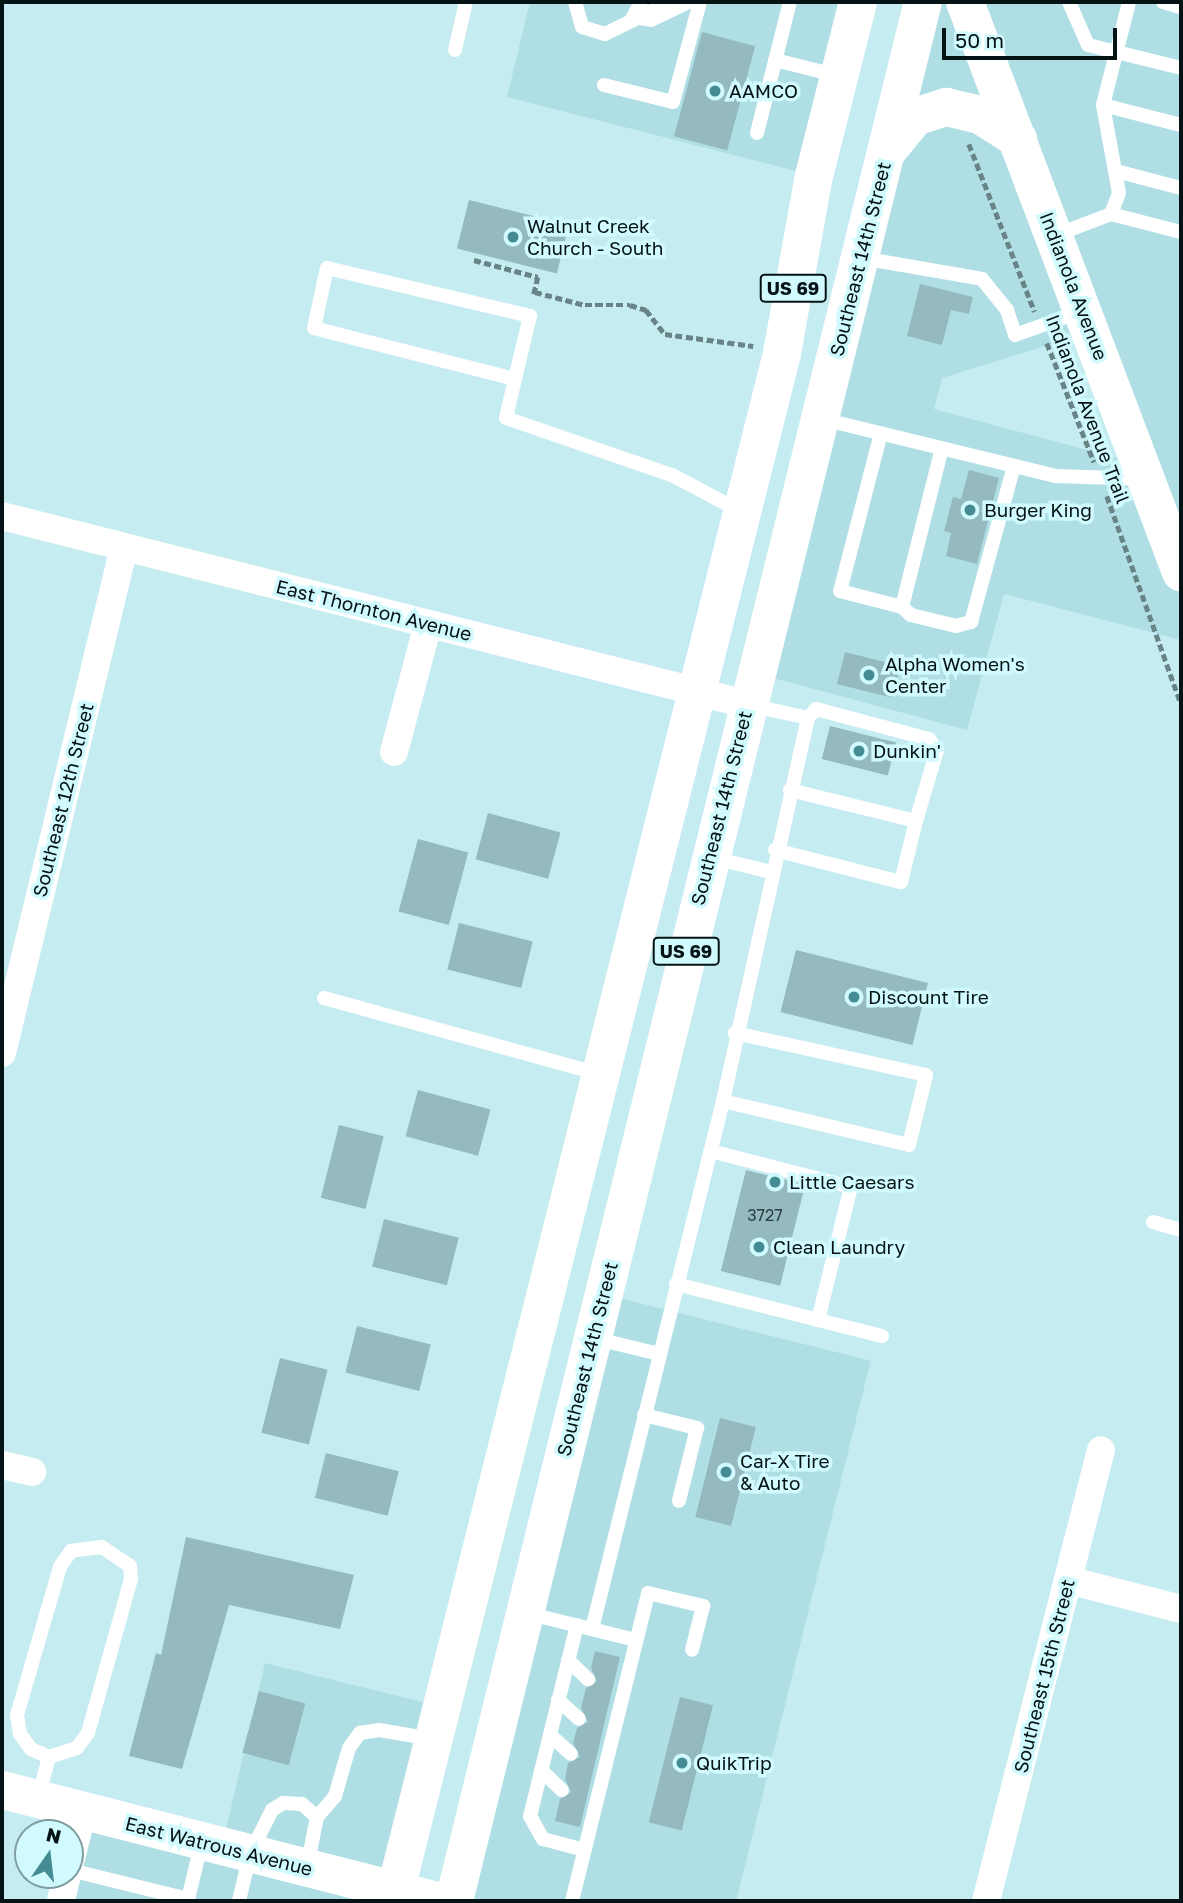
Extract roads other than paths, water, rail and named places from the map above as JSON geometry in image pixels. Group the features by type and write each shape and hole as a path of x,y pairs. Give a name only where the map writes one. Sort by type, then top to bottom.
{"main road":[{"name":"US 69","path":"394,1896 782,353 813,180 858,2"},
{"name":"Southeast 14th Street","path":"454,1901 746,704 888,151 923,2"},
{"name":"Indianola Avenue","path":"965,2 1181,572"},
{"path":"888,151 915,117 946,107 980,115 1018,139"},
{"path":"588,1123 593,1157 589,1189 561,1310 564,1326 592,1338"},
{"name":"East Watrous Avenue","path":"2,1790 306,1868 394,1896 436,1901"}],"street":[{"name":"East Thornton Avenue","path":"2,516 746,704"},
{"name":"Southeast 12th Street","path":"2,1053 124,547"},
{"path":"394,752 428,624"},
{"name":"Southeast 15th Street","path":"986,1901 1101,1450"},
{"path":"2,1465 32,1472"},
{"path":"1068,1580 1181,1609"},
{"path":"81,1819 83,1811"}],"lane":[{"path":"455,50 466,2"},
{"path":"575,2 578,21 590,32 618,30 633,17 670,2"},
{"path":"633,17 641,2"},
{"path":"633,17 650,20 688,2"},
{"path":"604,85 673,102 700,2"},
{"path":"757,133 790,2"},
{"path":"1069,2 1088,45 1181,68"},
{"path":"1111,214 1119,193 1103,105 1129,2"},
{"path":"1163,2 1181,7"},
{"path":"775,60 839,76"},
{"path":"1103,105 1181,125"},
{"path":"1116,171 1181,188"},
{"path":"1055,236 1111,214 1181,232"},
{"path":"861,257 982,279 1007,310 1014,335 1083,311"},
{"path":"516,379 314,328 327,268 530,316 516,379 506,418 672,475 741,512"},
{"path":"820,419 1014,466 1101,479 1146,479"},
{"path":"881,433 840,592 902,607 911,615 956,626 971,622 1014,466"},
{"path":"902,607 942,448"},
{"path":"746,704 808,718"},
{"path":"592,1629 723,1101 735,1032 775,850 808,718 816,709 929,738 937,750 901,882 775,850"},
{"path":"790,790 916,821"},
{"path":"709,857 771,872"},
{"path":"324,998 600,1074"},
{"path":"723,1101 909,1145 926,1075 735,1032"},
{"path":"711,1151 851,1187 818,1320"},
{"path":"1153,1222 1181,1230"},
{"path":"676,1284 882,1336"},
{"path":"592,1338 659,1354"},
{"path":"644,1415 697,1428 679,1501"},
{"path":"102,1548 130,1566 131,1579 88,1733 77,1748 49,1757 31,1749 20,1734 17,1715 60,1567 71,1551 102,1548"},
{"path":"572,1901 585,1850 588,1814 615,1703 648,1593 703,1606 692,1650"},
{"path":"525,1612 636,1640"},
{"path":"577,1625 530,1816 534,1829 543,1839 585,1850"},
{"path":"568,1661 588,1679"},
{"path":"558,1700 579,1719"},
{"path":"306,1868 317,1817 335,1796 349,1748 360,1733 379,1730 434,1740"},
{"path":"550,1735 570,1754"},
{"path":"38,1799 49,1757"},
{"path":"541,1770 562,1790"},
{"path":"239,1901 250,1854 272,1810 283,1803 303,1804 317,1817"},
{"path":"84,1873 188,1899 202,1842"}],"place":[{"name":"AAMCO","path":"715,91"},
{"name":"Walnut Creek Church - South","path":"513,237"},
{"name":"Burger King","path":"970,510"},
{"name":"Alpha Women's Center","path":"869,675"},
{"name":"Dunkin'","path":"859,751"},
{"name":"Discount Tire","path":"854,997"},
{"name":"Little Caesars","path":"775,1182"},
{"name":"Clean Laundry","path":"759,1247"},
{"name":"Car-X Tire & Auto","path":"726,1472"},
{"name":"QuikTrip","path":"682,1763"}]}
